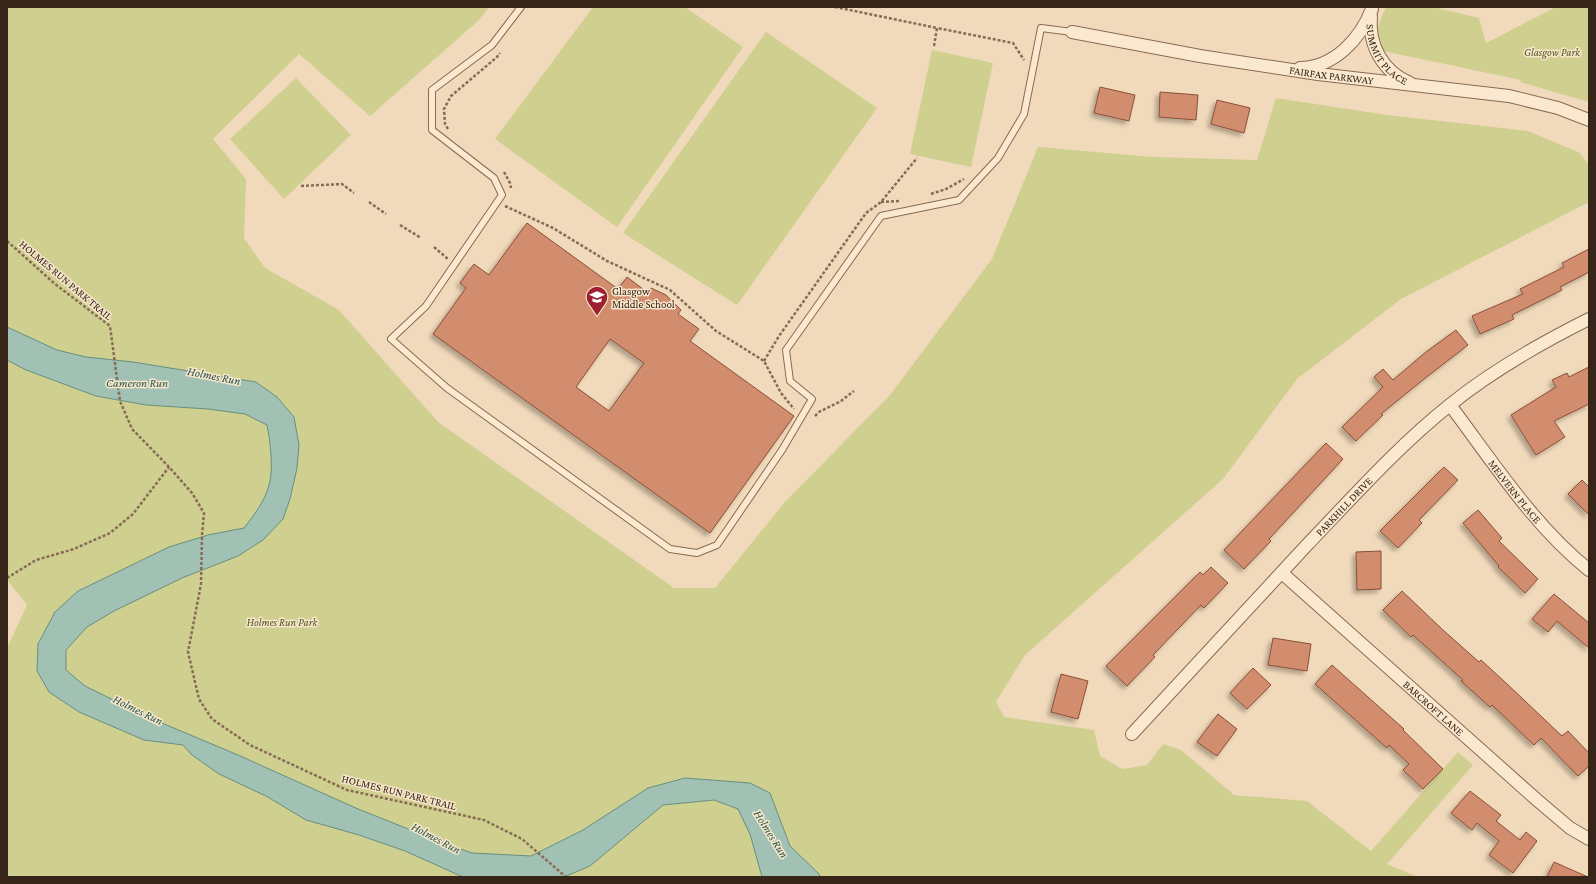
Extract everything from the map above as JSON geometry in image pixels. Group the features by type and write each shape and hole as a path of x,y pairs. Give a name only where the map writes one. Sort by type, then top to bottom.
{"street":[{"name":"SUMMIT PLACE","path":"1283,69 1312,67 1328,61 1344,51 1356,39 1366,25 1372,8"},
{"name":"SUMMIT PLACE","path":"1372,8 1370,24 1372,40 1377,53 1385,66 1396,76 1421,87"},
{"name":"FAIRFAX PARKWAY","path":"1072,32 1283,69 1421,87 1510,96 1558,108 1589,120"},
{"name":"PARKHILL DRIVE","path":"1132,734 1373,475 1420,430 1450,404 1497,371 1550,339 1589,319"},
{"name":"MELVERN PLACE","path":"1450,404 1540,524 1562,547 1589,570"},
{"name":"BARCROFT LANE","path":"1282,573 1537,800 1570,828 1589,839"}],"lane":[{"path":"521,7 492,46 432,90 432,130 494,178 502,195 426,306 391,339 447,388 670,549 697,553 717,545 782,450 812,399 790,381 786,350 881,216 959,200 998,158 1024,114 1041,28 1072,32"}],"path":[{"path":"835,7 1013,43 1026,62"},
{"path":"934,46 937,28"},
{"path":"449,130 445,124 444,109 451,96 501,51"},
{"path":"764,361 779,336 866,213 881,202 917,158"},
{"path":"497,168 504,172 510,183 511,190"},
{"path":"928,195 946,189 967,177"},
{"path":"301,186 342,184 354,193"},
{"path":"881,202 902,200"},
{"path":"508,201 504,206 553,228 607,261 670,290 716,331 764,361 781,393 794,410"},
{"path":"369,202 386,214"},
{"path":"400,225 421,238"},
{"name":"HOLMES RUN PARK TRAIL","path":"7,241 54,284 110,326 120,401 132,429 192,493 204,513 201,584 188,652 199,698 212,719 250,745 347,790 484,820 522,839 566,877"},
{"path":"434,247 449,261"},
{"path":"811,419 819,412 841,401 854,391"},
{"path":"7,578 36,560 74,549 110,533 133,514 169,467"}],"green space":[{"name":"Holmes Run Park","path":"7,7 489,7 478,21 370,116 299,54 213,139 246,179 244,238 265,268 339,310 438,422 674,588 715,588 785,502 890,395 992,259 1038,147 1153,157 1257,160 1276,98 1387,115 1528,131 1580,153 1589,165 1589,202 1401,299 1297,379 1223,479 1025,655 996,702 1004,717 1094,730 1100,756 1122,769 1147,765 1163,744 1181,750 1234,795 1307,801 1371,851 1458,752 1473,765 1387,864 1418,877 7,877 7,648 27,605 7,580"},
{"path":"593,7 685,7 743,47 617,227 495,139"},
{"name":"Glasgow Park","path":"1386,7 1433,7 1479,18 1486,43 1556,7 1589,7 1589,102 1520,82 1521,80 1369,48"},
{"path":"766,32 877,108 737,305 623,233"},
{"path":"932,50 993,63 971,167 910,154"},
{"path":"296,78 351,135 284,199 230,139"}],"water":[{"name":"Cameron Run","path":"7,327 57,350 86,357 133,362 256,382 277,397 294,417 299,445 297,468 290,499 283,519 263,540 238,556 182,578 114,611 87,627 66,650 66,670 85,686 150,718 238,755 358,809 472,853 531,856 583,830 648,788 685,778 750,783 770,793 790,846 819,874 820,877 762,877 750,834 738,809 714,800 663,805 590,866 564,877 463,877 405,851 359,835 306,820 266,796 219,774 192,755 183,745 144,740 79,712 49,692 37,671 38,644 55,612 78,591 169,547 208,535 244,528 259,508 267,491 271,471 270,447 267,425 245,414 208,409 146,405 96,396 26,370 7,360"}],"building":[{"path":"1100,87 1135,95 1129,121 1094,113"},
{"path":"1160,92 1198,95 1196,120 1159,117"},
{"path":"1217,100 1250,108 1244,133 1211,124"},
{"path":"527,223 618,289 627,277 647,292 651,288 666,295 681,310 678,314 699,329 690,341 794,416 710,533 433,334 466,288 460,283 474,264 489,275","holes":["610,339 644,363 609,411 576,387"]},
{"path":"1589,249 1589,272 1560,287 1562,290 1512,315 1514,319 1480,334 1472,316 1523,294 1520,289 1564,267 1562,263"},
{"path":"1456,330 1468,345 1381,414 1383,415 1356,441 1342,427 1383,387 1374,377 1383,369 1393,380 1426,352"},
{"path":"1589,367 1589,404 1554,421 1565,437 1536,455 1511,415 1556,387 1552,380 1567,373 1569,377"},
{"path":"1326,443 1343,459 1269,539 1271,541 1244,569 1224,550"},
{"path":"1444,467 1458,480 1419,520 1422,523 1398,548 1380,531"},
{"path":"1582,480 1589,487 1589,515 1568,494"},
{"path":"1478,510 1502,538 1499,541 1538,579 1525,593 1498,567 1499,566 1463,523"},
{"path":"1381,551 1381,589 1357,590 1356,552"},
{"path":"1211,567 1228,583 1204,608 1201,605 1153,655 1155,657 1127,686 1106,666 1200,572 1203,575"},
{"path":"1402,591 1479,662 1481,660 1562,736 1568,731 1589,753 1589,766 1578,776 1541,738 1534,745 1492,705 1490,707 1461,681 1463,680 1413,635 1411,637 1383,610"},
{"path":"1554,594 1589,623 1589,648 1557,621 1548,632 1532,619"},
{"path":"1273,638 1311,644 1307,671 1268,665"},
{"path":"1332,665 1404,729 1403,730 1443,769 1423,789 1403,770 1409,764 1389,745 1387,748 1315,684"},
{"path":"1253,668 1271,685 1247,709 1230,693"},
{"path":"1061,674 1088,681 1078,719 1051,712"},
{"path":"1218,714 1237,729 1217,756 1197,742"},
{"path":"1470,791 1501,815 1496,821 1520,840 1526,832 1537,841 1513,873 1489,855 1499,841 1477,823 1472,830 1451,813"},
{"path":"1554,862 1588,877 1547,877"}],"place":[{"name":"Glasgow Middle School","path":"597,316"}],"water label":[{"name":"Holmes Run","path":"214,376"},
{"name":"Holmes Run","path":"138,710"},
{"name":"Holmes Run","path":"771,834"},
{"name":"Holmes Run","path":"436,838"}]}
